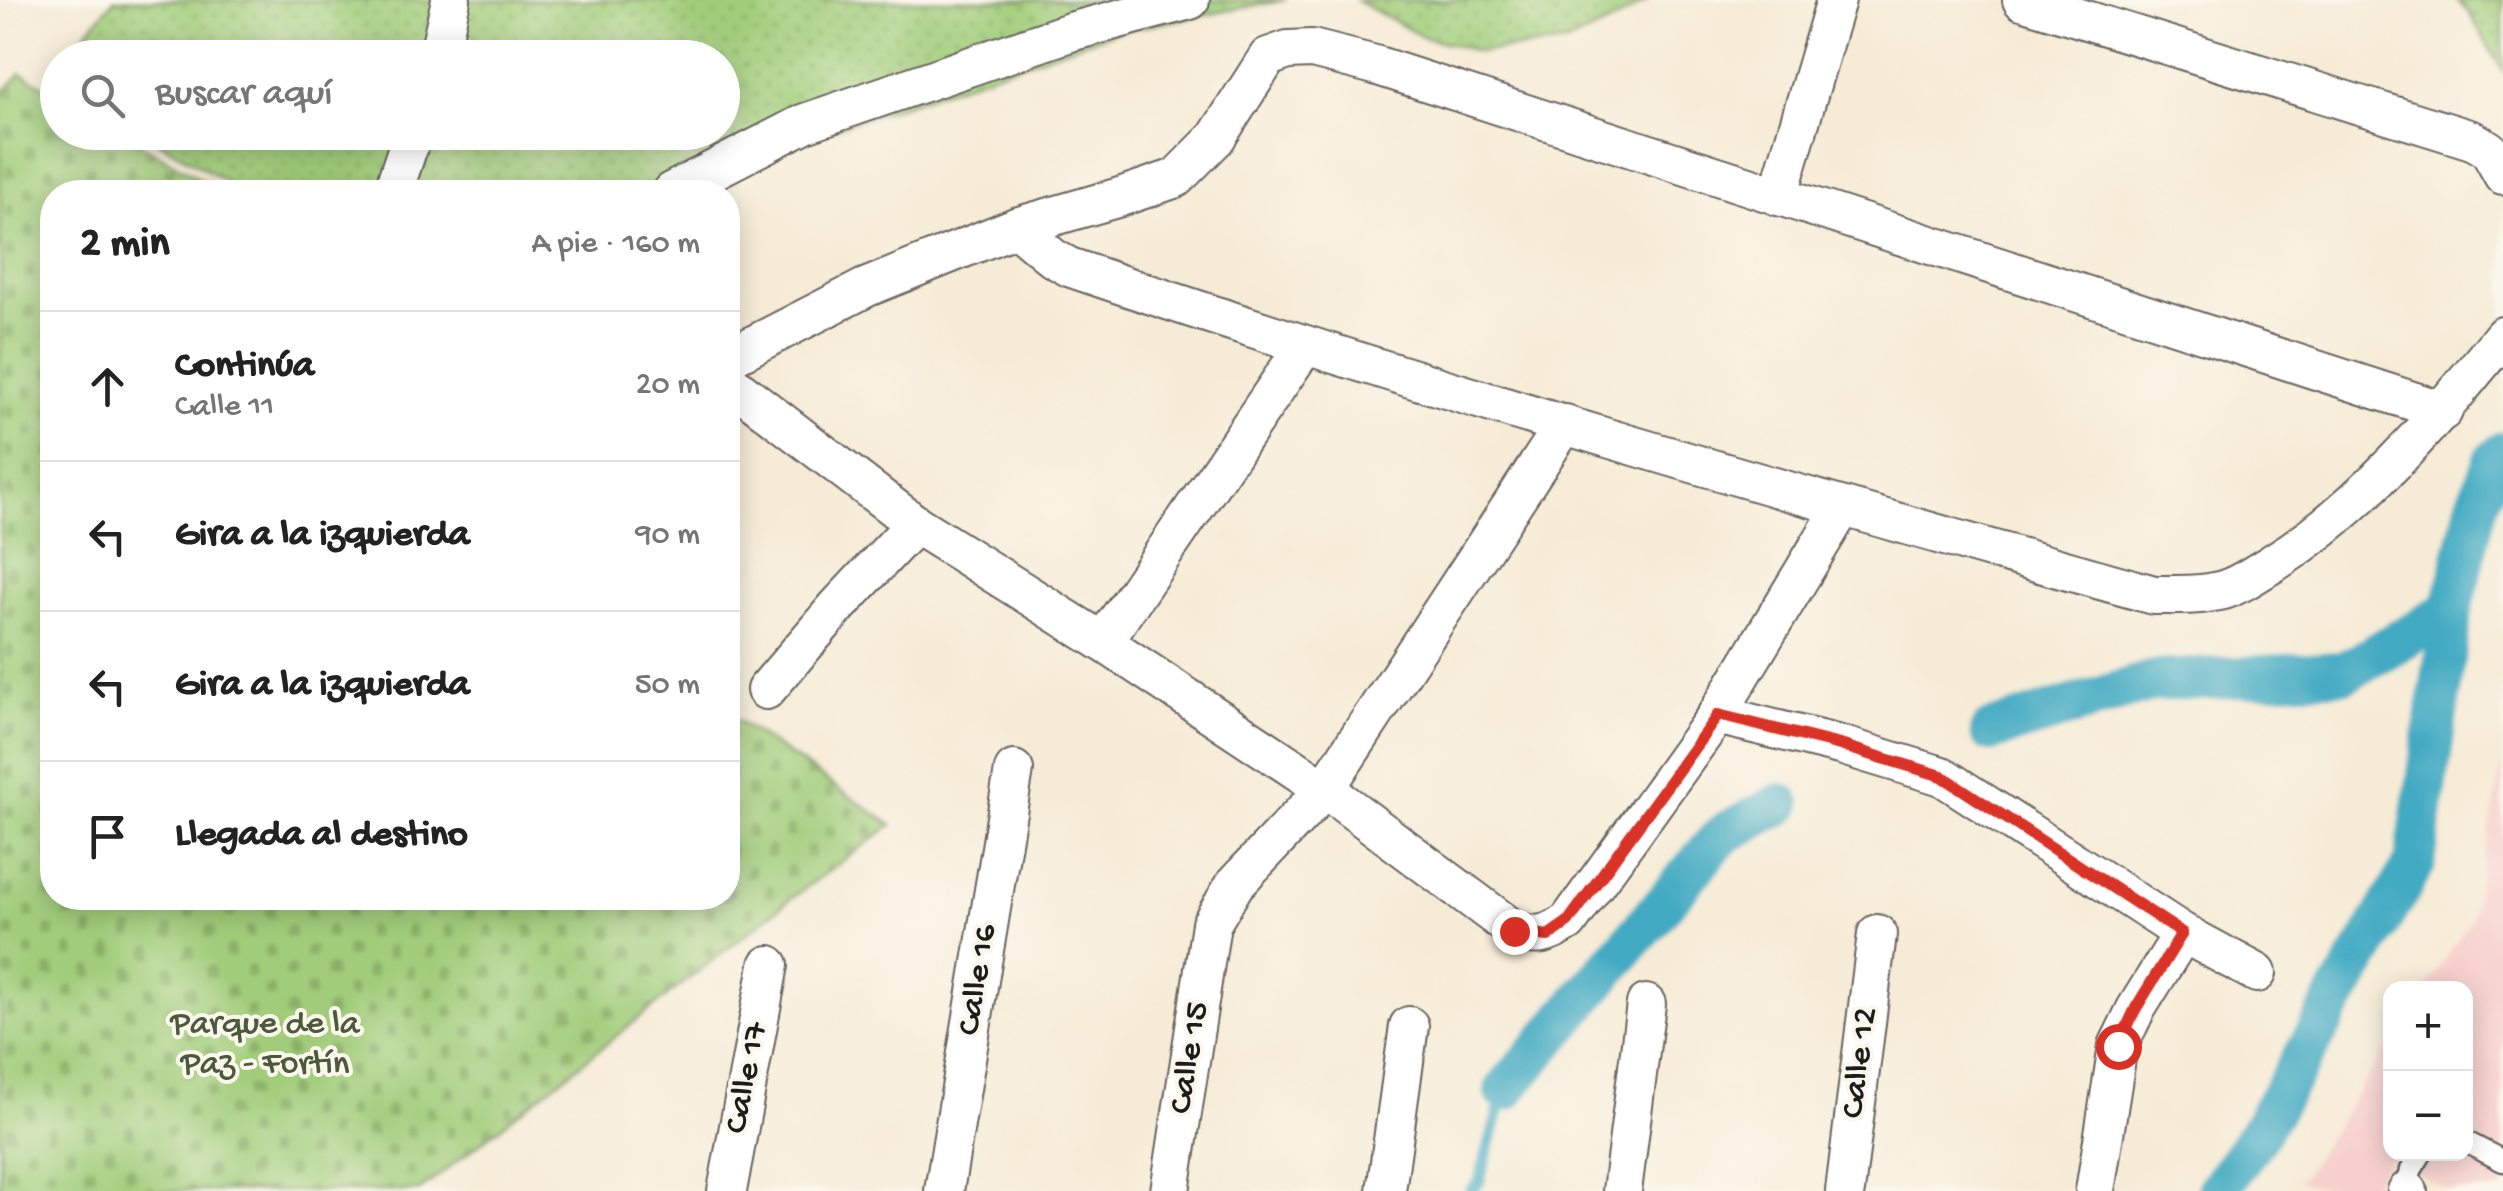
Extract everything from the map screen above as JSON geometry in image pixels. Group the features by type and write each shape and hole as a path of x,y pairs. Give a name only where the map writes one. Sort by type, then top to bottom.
{"street":[{"path":"442,40 451,0"},
{"path":"694,180 805,123 1070,32 1190,0"},
{"path":"1778,196 1836,0"},
{"path":"2022,0 2472,140 2490,150 2503,175"},
{"path":"740,352 865,288 1016,227 1176,178 1216,138 1268,58 1288,50 1312,49 1374,65 2443,411"},
{"path":"397,180 407,150"},
{"path":"1016,227 1069,267 1304,347 1842,508 2154,595 2194,595 2241,583 2300,546 2351,504 2443,411 2503,336"},
{"path":"1103,642 1304,347"},
{"path":"740,390 915,524 1325,789 1514,931 1548,936 1568,922 1718,715 1842,508"},
{"path":"1325,789 1565,424"},
{"path":"766,690 837,606 915,524"},
{"path":"1718,715 1840,745 1942,776 2182,933 2256,973"},
{"name":"Calle 16","path":"944,1191 1014,770"},
{"name":"Calle 15","path":"1170,1191 1211,924 1235,884 1325,789"},
{"path":"2096,1191 2118,1046 2136,1008 2182,933"},
{"name":"Calle 12","path":"1845,1191 1877,934"},
{"name":"Calle 17","path":"726,1191 769,965"},
{"path":"1622,1191 1646,1004"},
{"path":"1386,1191 1409,1026"}],"lane":[{"path":"2473,1145 2503,1160"},
{"path":"2407,1191 2416,1161"}],"shaded area":[{"path":"2503,759 2503,1191 2448,1191 2393,1161 2473,1161 2473,981 2431,981 2471,920"},
{"path":"2383,1054 2383,1161 2386,1161 2370,1191 2342,1191 2299,1182"}],"green space":[{"path":"114,0 1286,0 1117,31 794,142 726,180 223,180 173,150 740,150 740,40 80,40"},
{"path":"1356,0 1647,0 1615,21 1566,43 1480,52 1421,36"},
{"path":"2457,0 2503,0 2503,72 2470,14"},
{"name":"Parque de la Paz - Fortín","path":"21,73 40,84 40,150 151,150 202,180 40,180 40,910 740,910 740,722 892,825 793,897 419,1191 0,1191 0,96"}],"waterway":[{"path":"2217,1191 2255,1139 2415,863 2452,610 2477,503 2494,461 2503,452"},
{"path":"1991,731 2153,681 2345,672 2452,610"},
{"path":"1505,1090 1715,843 1725,833 1781,804"},
{"path":"1470,1191 1479,1182 1505,1090"}],"route":[{"path":"1514,931 1548,936 1568,922 1718,715 1840,745 1942,776 2182,933 2136,1008 2118,1046"}]}
